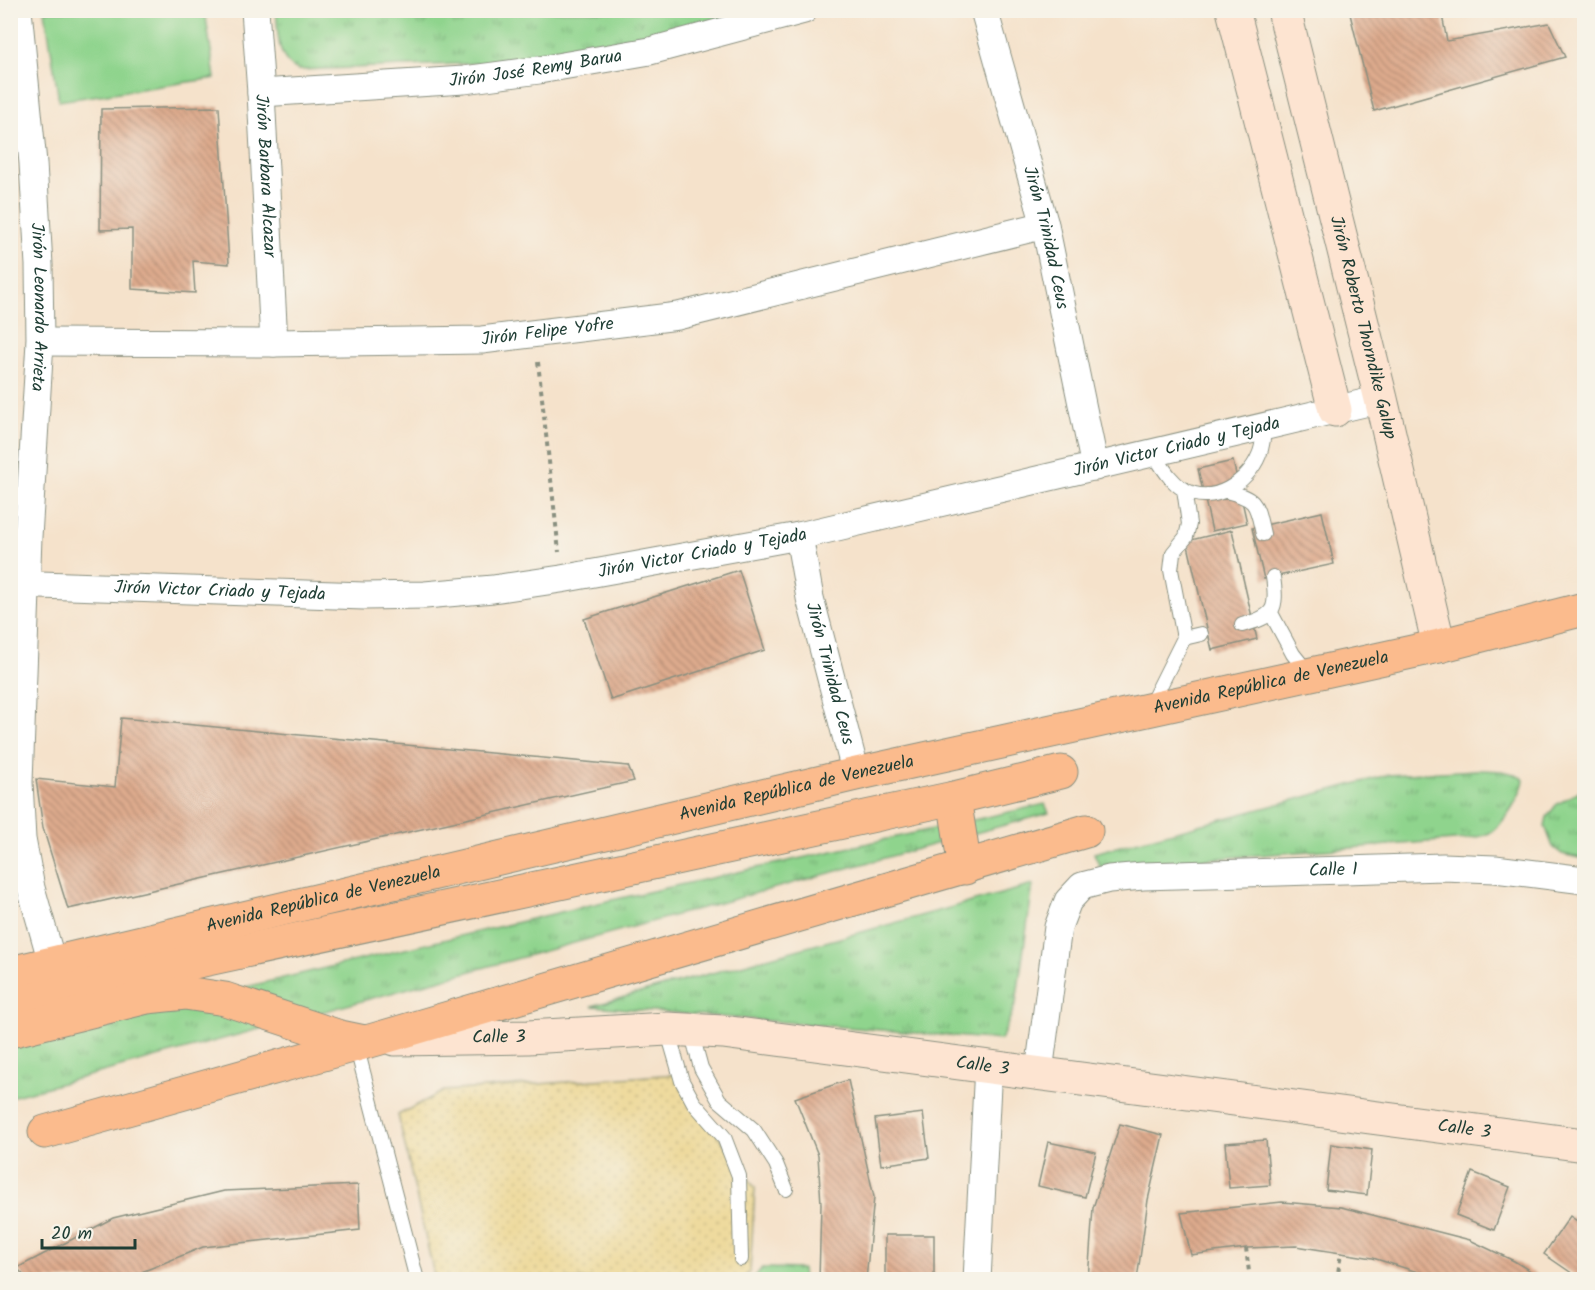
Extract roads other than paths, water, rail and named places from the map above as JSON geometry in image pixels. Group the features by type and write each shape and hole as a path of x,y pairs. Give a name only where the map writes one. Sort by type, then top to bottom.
{"main road":[{"path":"1233,10 1335,410"},
{"name":"Jirón Roberto Thorndike Galup","path":"1284,10 1382,399 1439,646"},
{"name":"Avenida República de Venezuela","path":"10,973 856,774 1439,646 1584,609"},
{"name":"Avenida República de Venezuela","path":"10,1005 124,977 812,830 1061,772"},
{"path":"812,830 833,813 849,794 856,774"},
{"path":"954,798 965,868"},
{"path":"45,1132 366,1042 1086,831"},
{"path":"10,1031 147,998 185,993 225,999 340,1037 366,1042"},
{"name":"Calle 3","path":"366,1042 678,1029 723,1032 1584,1145"}],"street":[{"name":"Jirón Leonardo Arrieta","path":"18,10 33,163 39,266 40,342 18,584 19,782 22,839 31,888 52,962"},
{"name":"Jirón Barbara Alcazar","path":"255,10 274,343"},
{"name":"Jirón José Remy Barua","path":"261,93 464,80 539,70 650,51 804,10"},
{"name":"Jirón Trinidad Ceus","path":"984,10 1045,225 1095,467"},
{"name":"Jirón Felipe Yofre","path":"40,342 274,343 482,340 535,334 678,316 1045,225"},
{"name":"Jirón Victor Criado y Tejada","path":"18,584 364,596 425,595 493,589 799,536 1382,399"},
{"name":"Jirón Trinidad Ceus","path":"799,536 810,598 856,774"},
{"name":"Calle 1","path":"1039,1072 1058,927 1068,901 1082,886 1109,879 1143,876 1443,867 1495,868 1584,880"},
{"path":"977,1280 988,1066"}],"lane":[{"path":"1226,491 1245,477 1260,454 1265,427"},
{"path":"1153,453 1167,474 1184,489 1203,495 1226,491 1245,496 1257,506 1263,534"},
{"path":"1148,709 1184,638 1171,570 1173,553 1186,537 1189,524 1184,489"},
{"path":"1242,625 1261,620 1271,613 1276,596 1273,578"},
{"path":"1271,613 1293,654 1310,674"},
{"path":"1184,638 1201,634"},
{"path":"678,1029 719,1100 754,1130 776,1164 786,1189"},
{"path":"678,1029 682,1081 694,1103 724,1137 739,1176 741,1259"},
{"path":"366,1042 417,1280"}]}
